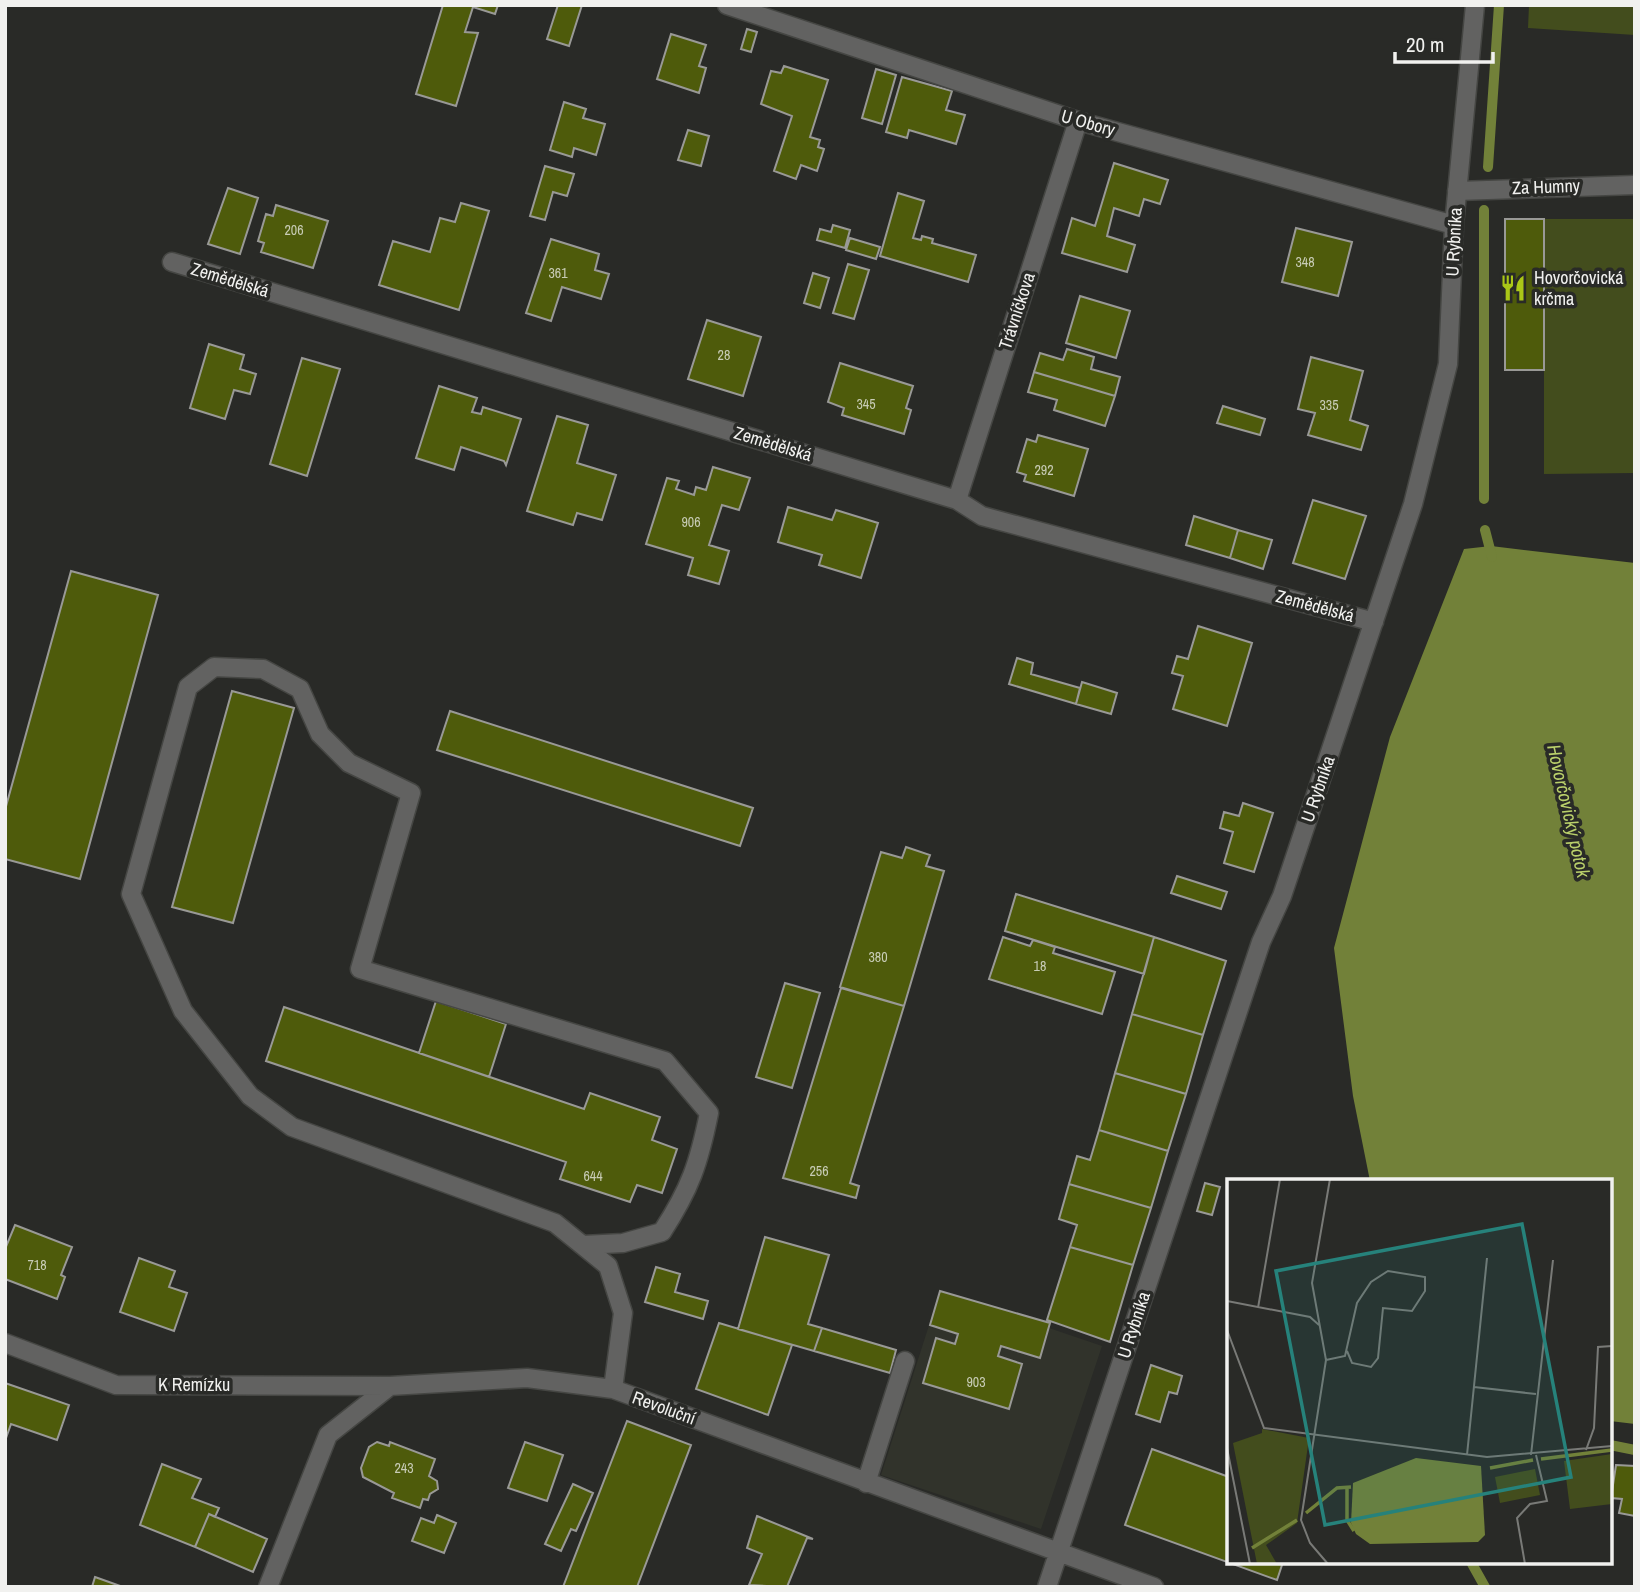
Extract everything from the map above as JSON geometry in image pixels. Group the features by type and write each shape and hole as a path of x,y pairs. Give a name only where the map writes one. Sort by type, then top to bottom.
{"street":[{"name":"U Obory","path":"727,5 1078,121 1454,225"},
{"name":"U Rybníka","path":"1047,1587 1261,942 1282,896 1413,504 1448,364 1454,225 1475,5"},
{"name":"Trávníčkova","path":"957,500 1078,121"},
{"name":"Za Humny","path":"1457,191 1635,185"},
{"name":"Zemědělská","path":"172,262 957,500 982,516 1374,622"},
{"path":"583,1245 623,1243 662,1232 686,1195 700,1156 709,1113 665,1061 360,970 411,793 349,763 320,734 300,690 263,669 214,667 188,687 131,894 183,1012 250,1096 292,1127 555,1223 583,1245 607,1266 623,1313 614,1389"},
{"name":"K Remízku","path":"5,1343 116,1385 390,1386"},
{"path":"866,1483 905,1361"},
{"name":"Revoluční","path":"390,1386 527,1378 614,1389 1154,1587"},
{"path":"268,1587 328,1435 390,1386"}],"shaded area":[{"path":"1529,5 1635,5 1635,35 1528,28"},
{"path":"1544,219 1635,219 1635,473 1544,474"},
{"path":"940,1291 1102,1346 1041,1529 881,1475"}],"water":[{"path":"1491,546 1635,563 1635,1424 1612,1421 1612,1179 1370,1179 1353,1096 1334,948 1390,737 1464,549"}],"building":[{"path":"443,5 498,5 495,14 473,7 465,32 478,33 456,106 416,94"},
{"path":"558,5 582,5 569,46 547,39"},
{"path":"747,29 757,32 751,52 741,49"},
{"path":"671,34 706,45 699,66 706,68 699,93 657,79"},
{"path":"784,66 828,80 810,137 820,140 818,147 824,149 817,171 801,165 796,179 774,171 792,116 761,104 771,71 781,73"},
{"path":"876,69 896,75 882,124 862,118"},
{"path":"902,77 952,91 946,110 965,115 956,144 909,130 907,138 886,132"},
{"path":"564,102 586,109 583,118 605,124 596,155 574,148 572,157 550,150"},
{"path":"688,130 709,136 701,166 678,160"},
{"path":"1114,163 1168,180 1160,204 1144,199 1139,216 1114,208 1107,236 1135,245 1127,272 1062,253 1072,218 1095,226"},
{"path":"545,166 574,174 567,196 553,192 545,220 530,216"},
{"path":"228,188 258,198 240,254 208,244"},
{"path":"898,193 924,201 913,238 921,240 922,236 933,239 932,243 976,255 968,282 880,256"},
{"path":"461,203 489,211 459,310 379,285 393,241 430,252 440,218 455,222"},
{"path":"276,205 328,221 313,268 261,252 264,243 258,241 266,214 273,216"},
{"path":"1505,219 1544,219 1544,370 1505,370"},
{"path":"833,225 850,230 845,248 817,240 820,229 831,232"},
{"path":"1296,228 1352,242 1338,296 1282,282"},
{"path":"850,238 880,247 876,259 846,250"},
{"path":"551,239 599,254 595,270 609,274 601,299 562,287 551,321 526,313"},
{"path":"848,264 869,270 854,319 833,313"},
{"path":"813,273 829,278 820,308 804,303"},
{"path":"1080,296 1130,311 1116,358 1066,343"},
{"path":"707,320 761,337 743,396 688,379"},
{"path":"209,344 244,355 240,369 256,374 250,394 234,390 225,419 190,408"},
{"path":"1067,349 1094,357 1091,369 1120,377 1115,396 1034,372 1040,353 1063,360"},
{"path":"1311,357 1363,371 1350,420 1368,426 1361,450 1308,435 1315,413 1298,409"},
{"path":"302,358 340,369 307,476 270,464"},
{"path":"840,363 913,386 906,408 911,410 904,434 842,415 844,408 828,402"},
{"path":"1034,372 1115,396 1105,426 1054,410 1057,400 1028,392"},
{"path":"439,386 477,398 472,412 481,414 483,407 521,419 506,465 504,461 461,447 454,470 416,458"},
{"path":"1223,406 1265,419 1260,435 1217,423"},
{"path":"557,416 588,425 577,463 616,475 602,520 577,513 573,525 527,511"},
{"path":"1038,435 1088,449 1074,496 1024,481 1026,475 1017,472 1027,439 1036,442"},
{"path":"713,467 750,478 739,510 722,505 709,545 729,551 719,584 688,575 693,558 646,544 667,478 679,481 676,489 694,495 696,487 706,490"},
{"path":"1313,500 1366,516 1345,579 1293,563"},
{"path":"788,507 832,520 836,510 878,523 861,578 819,565 822,555 778,542"},
{"path":"1194,516 1238,530 1230,558 1186,545"},
{"path":"1238,530 1272,540 1263,569 1230,558"},
{"path":"71,571 158,595 80,879 5,859 5,810"},
{"path":"1198,626 1252,643 1227,726 1173,709 1183,676 1172,673 1177,656 1188,659"},
{"path":"1017,658 1033,663 1031,674 1080,688 1076,704 1009,684"},
{"path":"1082,682 1117,693 1111,714 1076,704"},
{"path":"232,691 294,708 233,923 172,907"},
{"path":"450,711 753,808 740,846 437,750"},
{"path":"1243,803 1273,813 1254,872 1224,863 1233,832 1220,828 1224,812 1239,816"},
{"path":"906,847 930,855 926,866 944,871 904,1006 840,987 881,852 902,858"},
{"path":"1177,876 1227,892 1221,909 1171,893"},
{"path":"1016,894 1154,937 1144,974 1005,931"},
{"path":"1003,937 1030,946 1033,940 1055,947 1053,953 1115,972 1102,1014 989,979"},
{"path":"1154,937 1226,961 1203,1035 1132,1014"},
{"path":"785,983 820,993 792,1088 756,1077"},
{"path":"841,988 904,1006 850,1183 859,1186 856,1198 783,1178"},
{"path":"436,1001 506,1024 489,1077 419,1053"},
{"path":"284,1007 584,1109 590,1093 660,1117 652,1140 677,1149 662,1193 637,1185 630,1202 560,1179 566,1162 266,1061"},
{"path":"1132,1014 1203,1035 1186,1094 1115,1073"},
{"path":"1115,1073 1186,1094 1168,1151 1099,1130"},
{"path":"1099,1130 1168,1151 1151,1208 1069,1184 1077,1156 1090,1160"},
{"path":"1205,1183 1220,1187 1212,1215 1197,1211"},
{"path":"1069,1184 1151,1208 1133,1265 1070,1247 1077,1225 1059,1219"},
{"path":"15,1225 72,1247 61,1275 65,1277 57,1299 5,1279 5,1249"},
{"path":"765,1237 829,1255 808,1324 822,1328 814,1351 738,1329"},
{"path":"1070,1247 1133,1265 1110,1342 1047,1320"},
{"path":"139,1258 175,1271 169,1287 187,1293 174,1331 120,1312"},
{"path":"656,1267 680,1274 675,1292 708,1301 703,1319 645,1302"},
{"path":"940,1291 1050,1323 1040,1358 1001,1346 998,1356 1022,1364 1009,1409 923,1383 936,1338 955,1344 958,1334 930,1325"},
{"path":"719,1323 792,1345 768,1415 696,1389"},
{"path":"822,1328 896,1350 890,1373 814,1351"},
{"path":"1151,1365 1182,1376 1177,1394 1169,1392 1160,1422 1136,1414"},
{"path":"5,1383 69,1405 57,1440 11,1424 5,1441"},
{"path":"627,1421 691,1445 637,1587 563,1587"},
{"path":"377,1442 389,1446 390,1442 435,1459 429,1476 437,1481 438,1489 430,1494 428,1500 423,1499 420,1508 392,1498 394,1493 363,1477 361,1468 369,1447"},
{"path":"525,1442 563,1455 547,1501 508,1488"},
{"path":"1152,1449 1227,1476 1227,1562 1125,1525"},
{"path":"162,1464 201,1479 192,1498 219,1508 215,1517 209,1514 195,1547 140,1525"},
{"path":"1616,1465 1635,1466 1635,1516 1619,1513 1622,1499 1612,1498"},
{"path":"573,1484 593,1493 576,1531 571,1529 561,1551 545,1544"},
{"path":"209,1514 267,1539 253,1572 195,1547"},
{"path":"437,1515 456,1523 444,1553 412,1541 421,1518 434,1523"},
{"path":"757,1516 813,1539 807,1538 787,1587 749,1585 762,1554 747,1548"},
{"path":"1233,1564 1282,1564 1277,1580"},
{"path":"95,1577 123,1587 92,1587"}],"waterway":[{"name":"Hovorčovický potok","path":"1488,167 1499,5"},
{"name":"Hovorčovický potok","path":"1484,210 1484,499"},
{"name":"Hovorčovický potok","path":"1485,530 1492,557"},
{"path":"1612,1445 1635,1450"},
{"name":"Hovorčovický potok","path":"1472,1564 1485,1587"}],"place":[{"name":"Hovorčovická krčma","path":"1513,288"}]}
